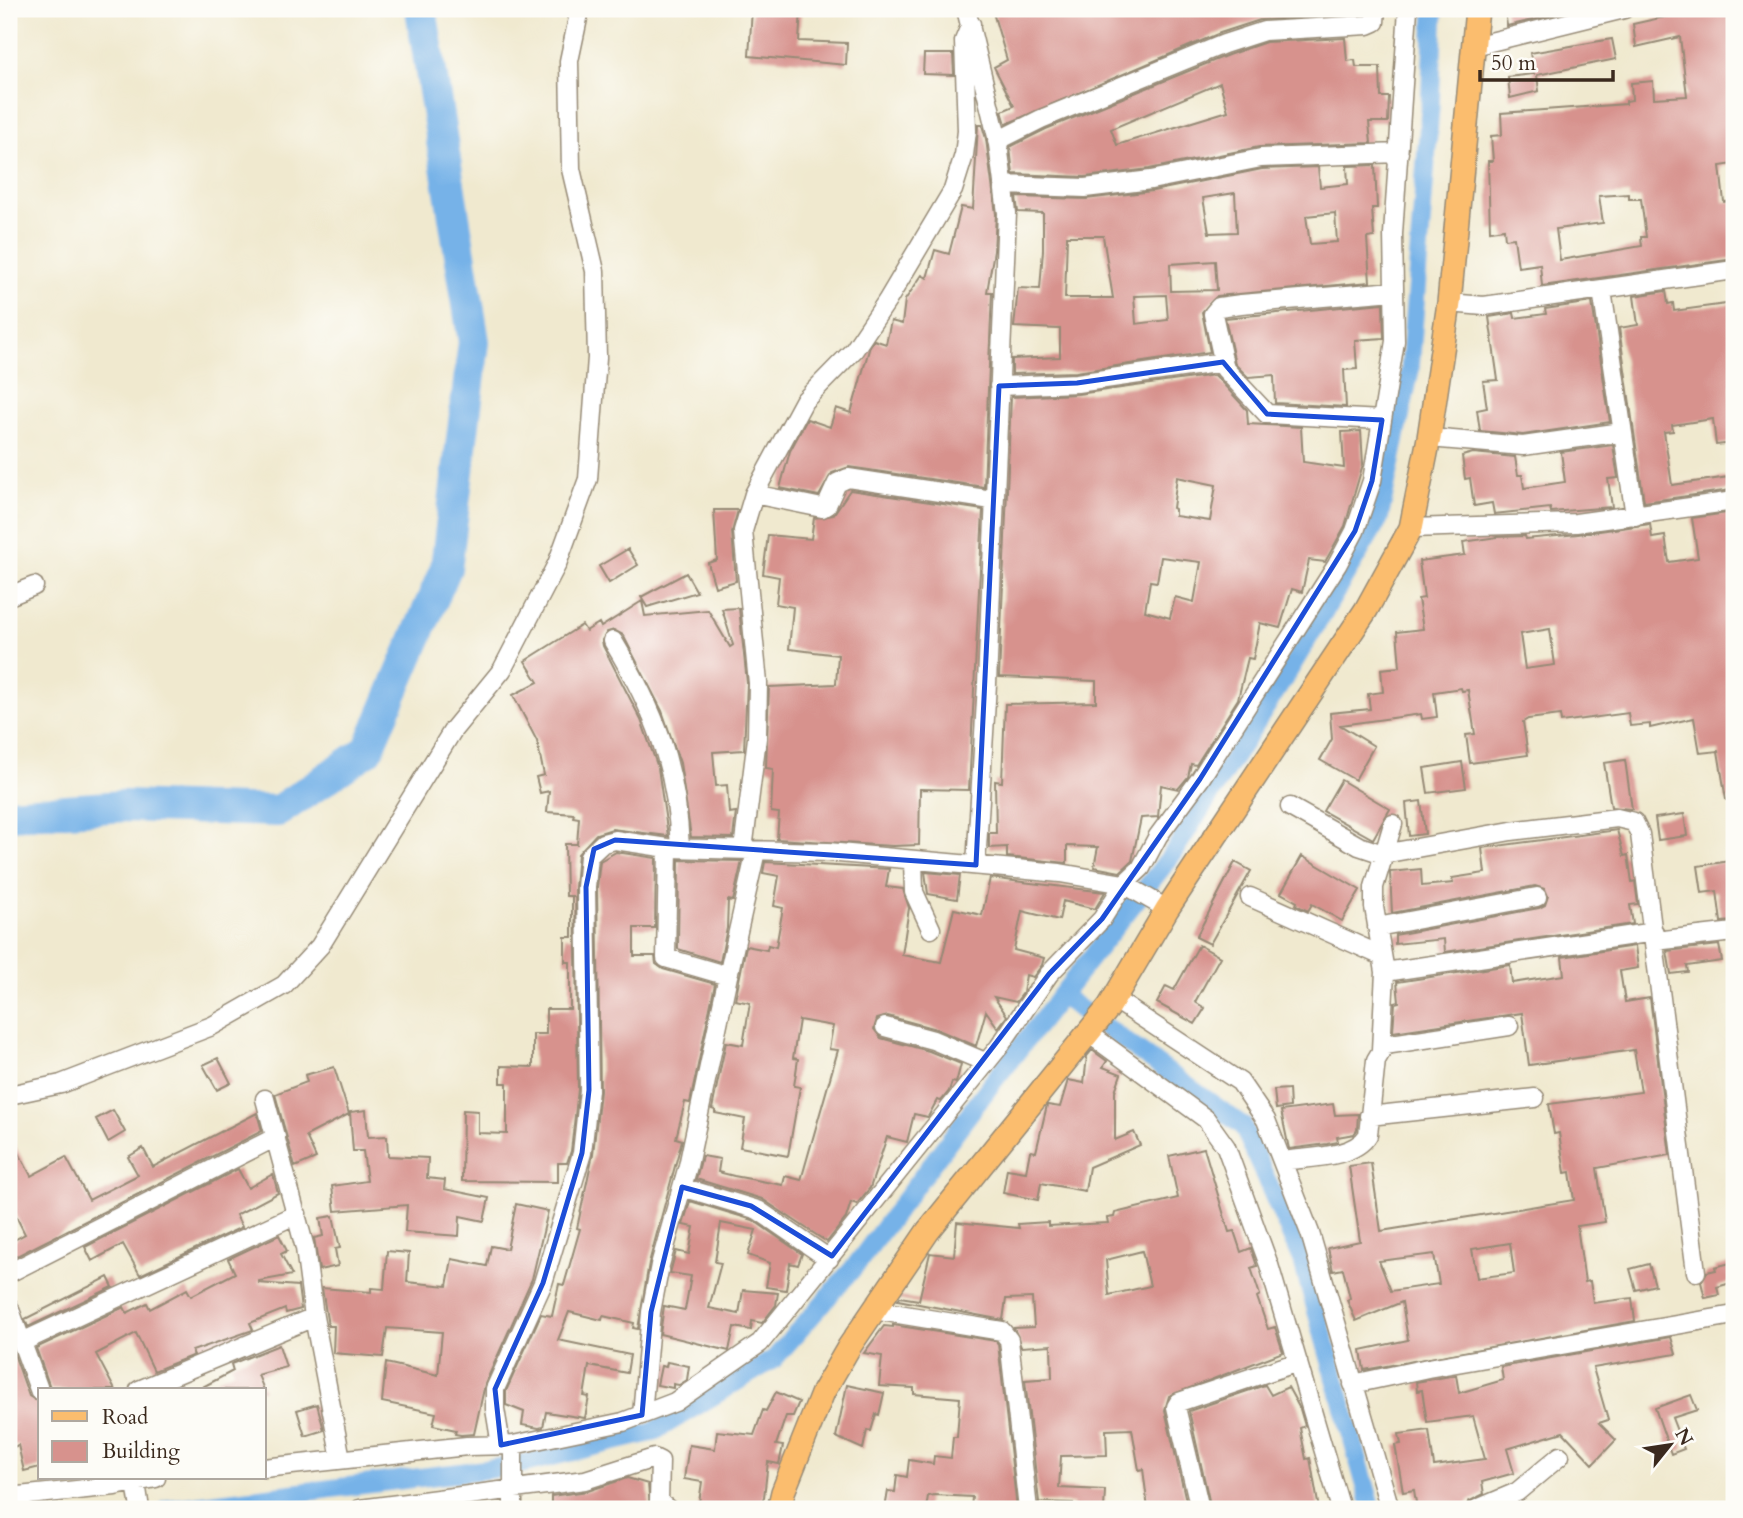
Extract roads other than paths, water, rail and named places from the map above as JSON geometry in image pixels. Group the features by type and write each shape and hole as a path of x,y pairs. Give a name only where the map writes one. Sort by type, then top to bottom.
{"main road":[{"path":"779,1509 783,1492 823,1392 874,1310 928,1231 1111,1003 1159,905 1366,610 1411,528 1429,438 1449,303 1477,9"}],"street":[{"path":"9,1095 61,1084 212,1026 284,985 320,946 453,730 502,670 557,564 588,479 597,358 595,271 571,169 569,61 580,9"},
{"path":"997,141 1041,118 1224,44 1264,31 1368,24 1375,22 1376,9"},
{"path":"266,1468 341,1459 510,1449 612,1425 675,1402 760,1343 985,1062 1049,974 1102,919 1142,867 1158,836 1200,779 1337,565 1355,531 1372,481 1395,341 1393,234 1408,9"},
{"path":"1474,46 1624,9"},
{"path":"968,16 997,141 1006,213 992,500 987,684 976,865"},
{"path":"642,1415 651,1312 660,1265 682,1187 727,976 750,850 757,738 756,636 743,531 754,494 804,401 854,350 894,291 953,190 964,155 967,131 964,41 968,16"},
{"path":"1003,185 1085,188 1150,180 1261,158 1399,153"},
{"path":"1449,303 1484,306 1734,270"},
{"path":"1382,420 1267,414 1225,369 1213,314 1219,307 1394,290"},
{"path":"1602,290 1634,516"},
{"path":"999,386 1077,383 1223,362"},
{"path":"1429,438 1523,446 1622,432"},
{"path":"754,494 821,508 827,505 837,483 848,478 992,500"},
{"path":"1411,528 1576,523 1734,501"},
{"path":"9,596 34,586"},
{"path":"612,641 648,702 663,738 678,803 666,958 727,976"},
{"path":"1290,807 1359,846 1383,853 1511,831 1617,818 1634,822 1640,834 1696,1272"},
{"path":"1381,1050 1383,964 1374,887 1392,824"},
{"path":"515,1494 510,1449 495,1409 495,1389 547,1272 582,1153 589,1090 586,887 589,856 603,843 615,840 674,848 828,852 1060,873 1127,886 1159,905"},
{"path":"913,860 914,892 931,929"},
{"path":"1250,897 1383,964 1654,937 1734,932"},
{"path":"1377,927 1537,897"},
{"path":"1111,1003 1240,1082 1266,1120 1310,1233 1390,1509"},
{"path":"1282,1161 1350,1150 1361,1145 1368,1135 1376,1060 1381,1050 1390,1042 1509,1026"},
{"path":"885,1027 933,1040 985,1062"},
{"path":"1089,1031 1206,1119 1226,1147 1269,1265 1341,1509"},
{"path":"1369,1116 1535,1098"},
{"path":"265,1099 306,1248 314,1317 341,1459"},
{"path":"9,1273 276,1137"},
{"path":"682,1187 751,1206 829,1259"},
{"path":"22,1342 297,1214"},
{"path":"9,1307 39,1388"},
{"path":"874,1310 1002,1331 1009,1340 1028,1509"},
{"path":"1353,1384 1428,1368 1734,1315"},
{"path":"144,1388 314,1317"},
{"path":"1200,1509 1176,1407 1179,1402 1298,1362"},
{"path":"1478,1509 1517,1492 1560,1456"},
{"path":"360,1509 515,1494 585,1480 658,1458 659,1502 668,1509"},
{"path":"9,1497 79,1483 137,1485 151,1480"},
{"path":"137,1485 140,1509"}],"waterway":[{"path":"9,814 124,806 278,811 368,750 446,568 474,342 421,9"},
{"path":"167,1509 513,1466 653,1432 774,1359 856,1265 992,1083 1171,856 1287,674 1379,519 1410,370 1430,108 1434,9"},
{"path":"1062,996 1243,1126 1303,1263 1372,1509"}]}
